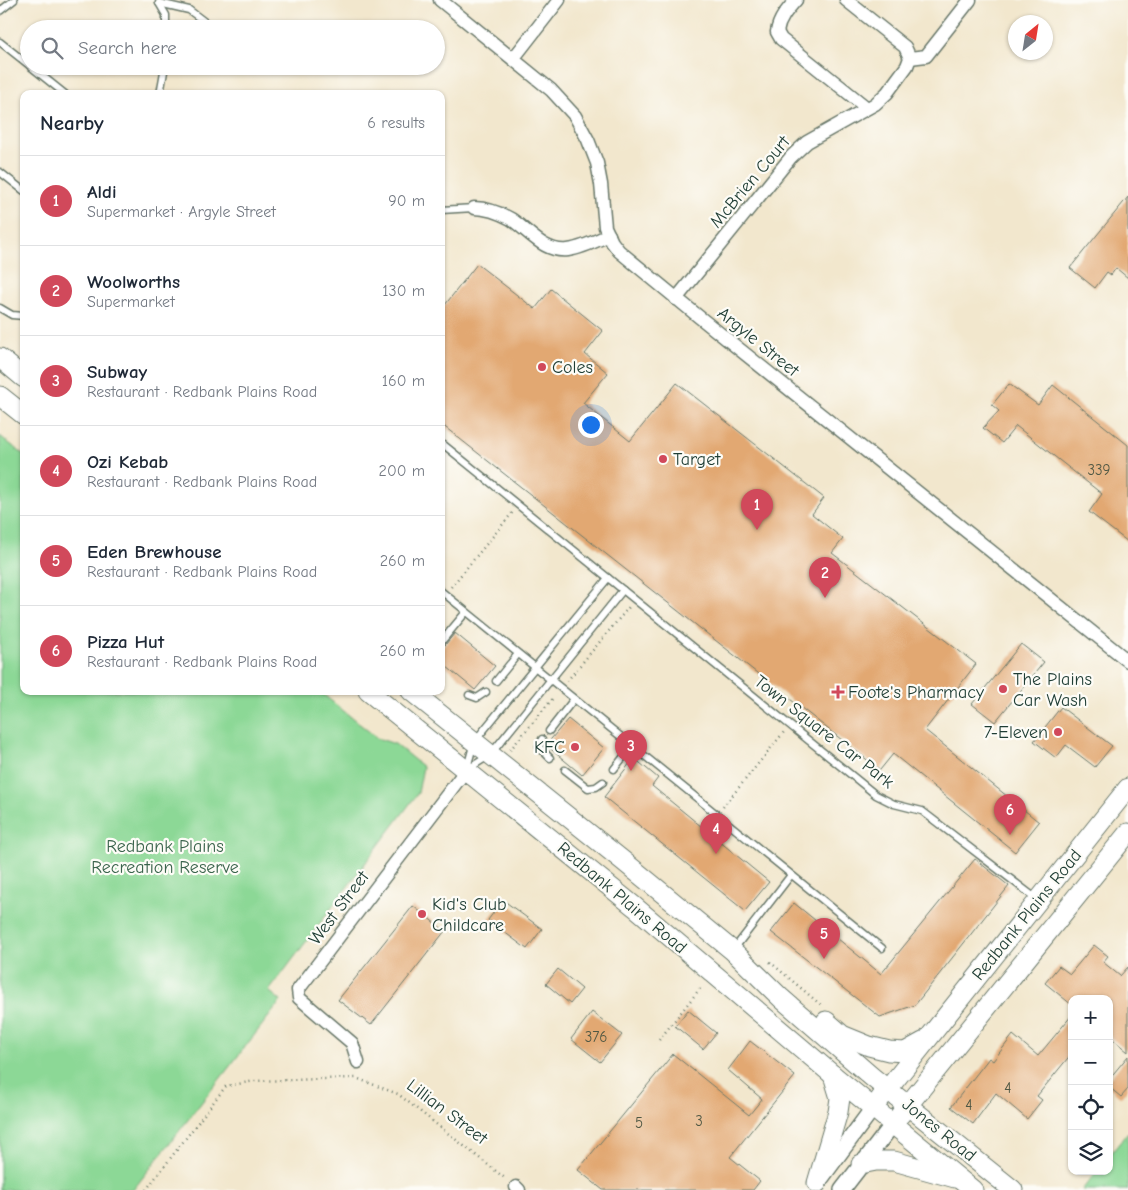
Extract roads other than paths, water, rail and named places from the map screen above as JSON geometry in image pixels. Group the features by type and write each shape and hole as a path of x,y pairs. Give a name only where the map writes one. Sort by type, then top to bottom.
{"main road":[{"path":"0,358 20,375"},
{"path":"0,396 20,412"},
{"name":"Redbank Plains Road","path":"373,695 635,907 893,1124 1128,832"},
{"name":"Redbank Plains Road","path":"416,695 474,742 495,749 622,860 733,951 759,965 781,998 888,1089"},
{"name":"Redbank Plains Road","path":"873,1108 1128,788"},
{"path":"1039,900 1049,900 1062,896 1111,836 1128,832"},
{"path":"759,965 842,1035 889,1052 904,1052 926,1040"},
{"path":"815,1186 838,1112 840,1098 833,1075"},
{"name":"Jones Road","path":"888,1089 1013,1190"},
{"name":"Jones Road","path":"893,1124 968,1187"},
{"path":"861,1164 876,1161 894,1161 968,1187"}],"street":[{"name":"Argyle Street","path":"440,0 552,90 575,116 588,140 597,163 604,218 609,235 619,252 1128,661"},
{"path":"513,59 559,0"},
{"path":"796,0 781,19 777,32 782,39 867,108"},
{"path":"846,0 906,47 910,58 926,56 970,0"},
{"name":"McBrien Court","path":"676,299 790,157 807,142 875,104 887,93 908,66 910,58"},
{"path":"474,208 484,208 510,219 548,248 566,250 587,245 609,235"},
{"name":"West Street","path":"358,1062 352,1043 299,998 298,990 466,770"},
{"path":"815,1186 873,1108"},
{"path":"842,1190 893,1124"}],"lane":[{"path":"0,11 14,0"},
{"path":"158,2 166,14 166,20"},
{"path":"158,2 190,10 203,20"},
{"path":"0,42 20,58"},
{"path":"41,75 60,90"},
{"path":"161,90 163,75"},
{"path":"0,172 20,188"},
{"path":"445,210 474,208"},
{"path":"0,308 12,316 20,316"},
{"name":"Town Square Car Park","path":"445,446 876,795 894,804 922,811 1039,900"},
{"path":"466,770 474,742 608,578"},
{"path":"466,770 495,749 623,590"},
{"path":"445,595 882,948"},
{"path":"445,637 466,612"},
{"path":"496,681 518,654"},
{"path":"469,695 478,698 486,692"},
{"path":"549,730 574,699"},
{"path":"542,740 539,747 550,758"},
{"path":"614,769 632,746"},
{"path":"565,770 588,788 596,787 603,782"},
{"path":"733,951 792,875"}],"place":[{"name":"Coles","path":"542,367"},
{"name":"Target","path":"663,459"},
{"name":"Aldi","path":"757,530"},
{"name":"Woolworths","path":"825,598"},
{"name":"The Plains Car Wash","path":"1003,689"},
{"name":"Foote's Pharmacy","path":"838,692"},
{"name":"7-Eleven","path":"1058,732"},
{"name":"KFC","path":"575,747"},
{"name":"Subway","path":"631,771"},
{"name":"Pizza Hut","path":"1010,835"},
{"name":"Ozi Kebab","path":"716,854"},
{"name":"Kid's Club Childcare","path":"422,914"},
{"name":"Eden Brewhouse","path":"824,959"}],"park label":[{"name":"Redbank Plains Recreation Reserve","path":"165,856"}]}
